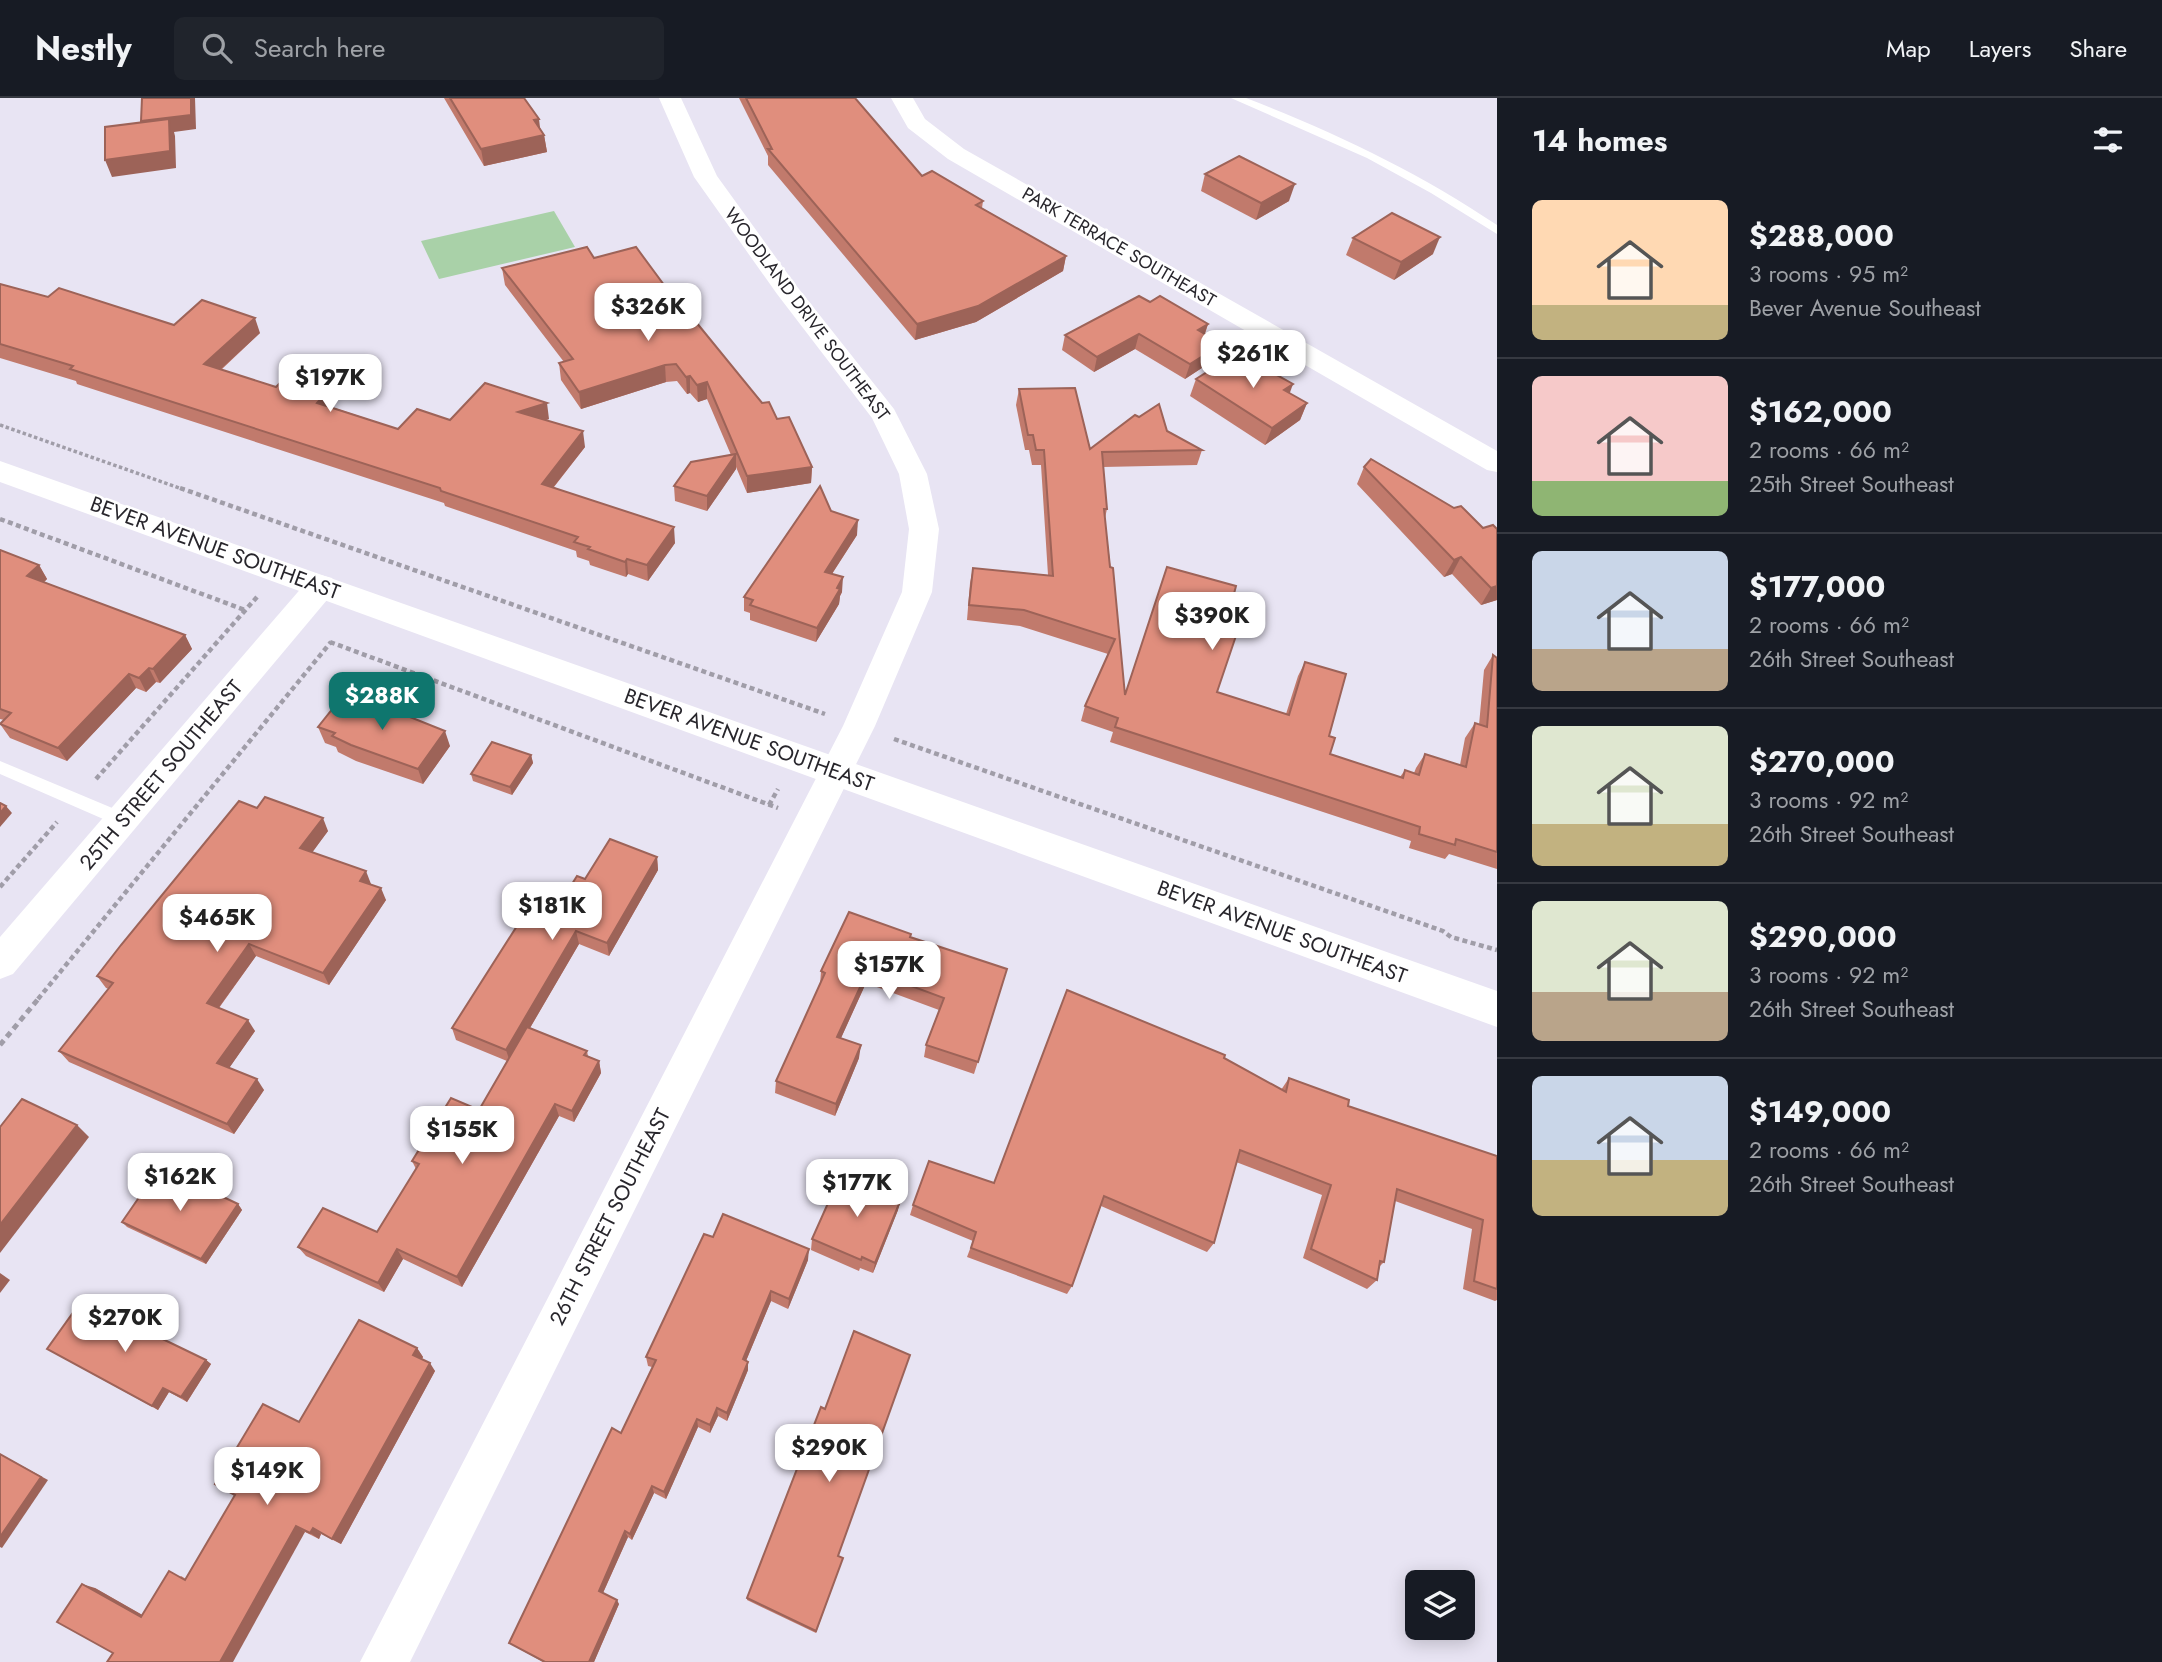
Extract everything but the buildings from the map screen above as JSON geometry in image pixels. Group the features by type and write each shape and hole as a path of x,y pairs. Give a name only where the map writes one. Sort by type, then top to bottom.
{"street":[{"name":"WOODLAND DRIVE SOUTHEAST","path":"670,98 706,177 786,289 884,415 912,474 924,529 917,592 836,772"},
{"name":"PARK TERRACE SOUTHEAST","path":"902,98 916,123 956,154 1497,463"},
{"name":"BEVER AVENUE SOUTHEAST","path":"0,471 1497,1009"},
{"name":"25TH STREET SOUTHEAST","path":"0,963 321,586"},
{"name":"26TH STREET SOUTHEAST","path":"384,1662 836,772"}],"lane":[{"path":"1236,98 1353,147 1447,194 1497,230"},
{"path":"0,767 123,820"}],"path":[{"path":"0,425 832,717"},
{"path":"0,519 255,614"},
{"path":"0,887 259,595"},
{"path":"320,638 784,811"},
{"path":"0,1045 331,642"},
{"path":"885,735 1429,926 1451,937 1497,950"},
{"path":"769,805 780,786"}],"green space":[{"path":"554,211 575,247 439,279 421,241"}]}
